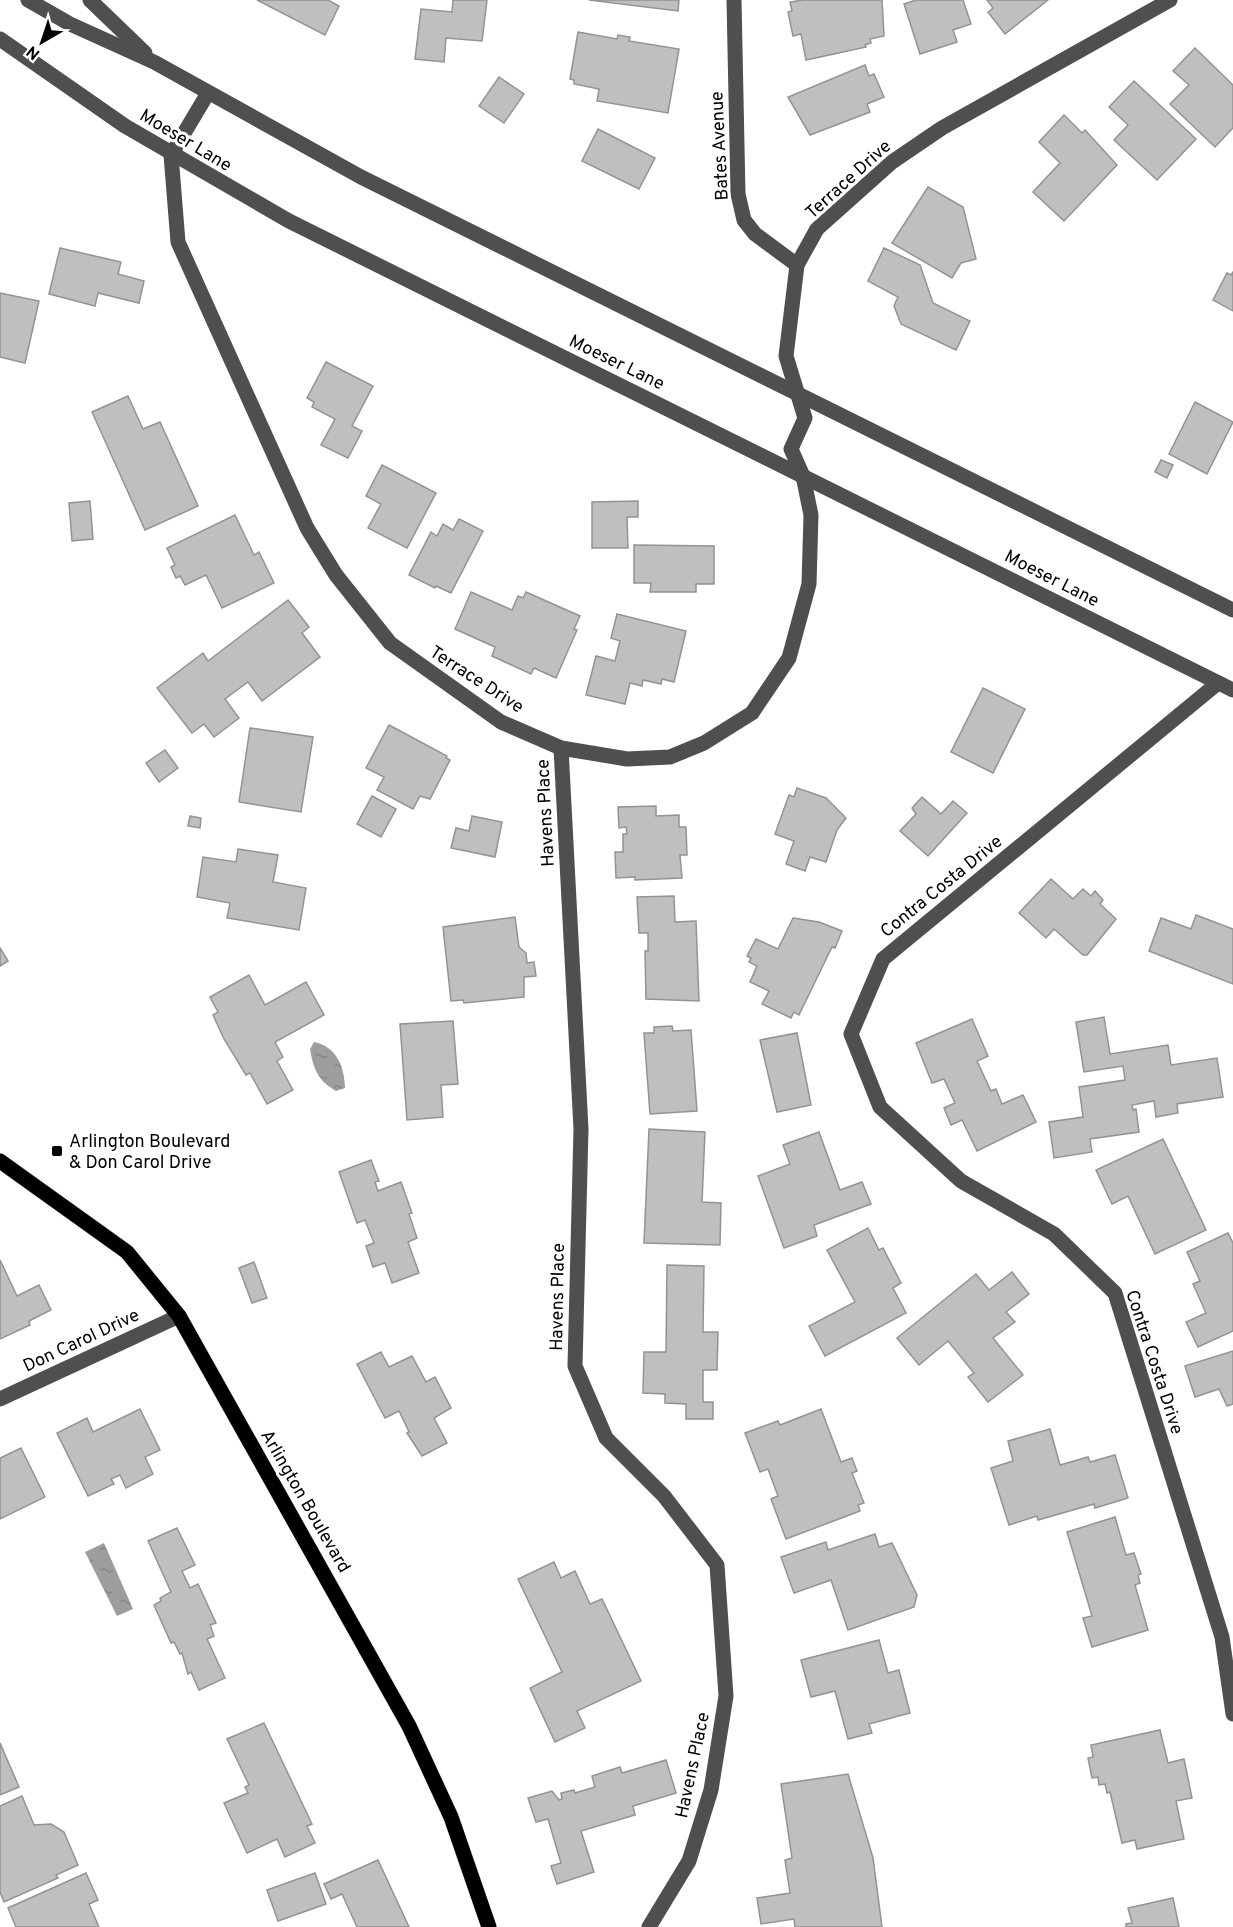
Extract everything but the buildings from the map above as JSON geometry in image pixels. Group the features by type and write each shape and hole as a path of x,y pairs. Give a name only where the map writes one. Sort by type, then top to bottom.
{"main road":[{"name":"Arlington Boulevard","path":"0,1161 128,1252 179,1316 410,1726 451,1817 489,1927"}],"street":[{"path":"28,0 70,24 154,62 361,177 1233,610"},
{"path":"90,0 154,62"},
{"name":"Bates Avenue","path":"734,0 738,194 744,220 755,234 797,265"},
{"name":"Terrace Drive","path":"171,155 178,242 307,528 336,575 390,644 501,722 561,748 627,759 670,758 704,743 752,713 789,658 809,584 811,515 803,476 791,449 805,418 786,356 797,265 817,229 892,162 942,128 1170,0"},
{"name":"Moeser Lane","path":"0,39 125,126 171,155 288,221 1233,690"},
{"path":"171,155 207,93"},
{"name":"Contra Costa Drive","path":"1218,683 883,958 851,1034 880,1107 961,1181 1054,1234 1115,1293 1222,1637 1233,1714"},
{"name":"Havens Place","path":"561,748 581,1129 575,1366 606,1438 664,1496 717,1565 726,1696 711,1790 689,1861 650,1927"},
{"name":"Don Carol Drive","path":"0,1399 179,1316"}],"water":[{"path":"314,1042 334,1053 341,1065 345,1088 336,1091 321,1078 311,1056 310,1049"},
{"path":"104,1543 133,1609 117,1616 85,1552"}],"place":[{"name":"Arlington Boulevard & Don Carol Drive","path":"57,1151"}]}
